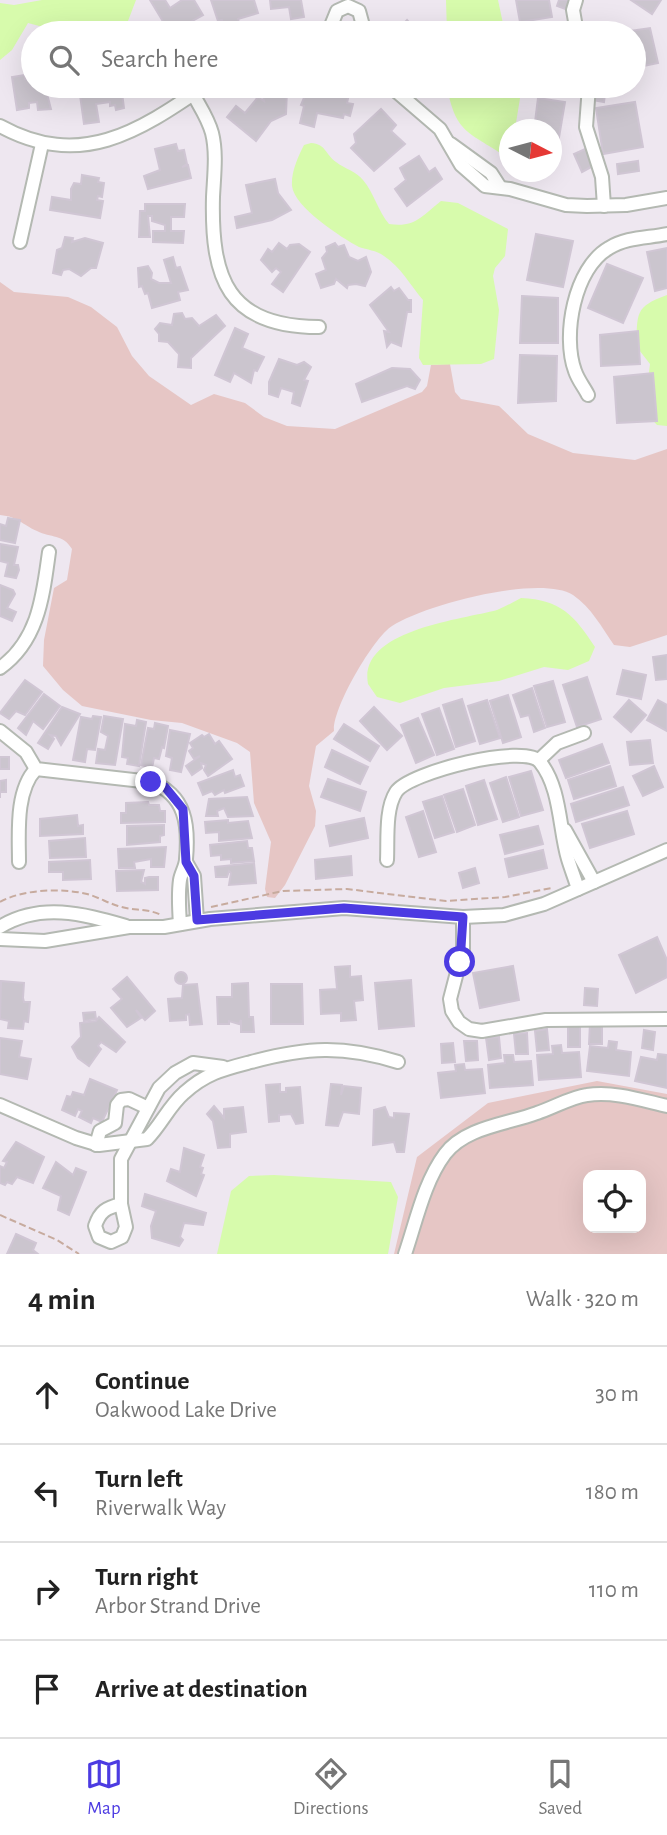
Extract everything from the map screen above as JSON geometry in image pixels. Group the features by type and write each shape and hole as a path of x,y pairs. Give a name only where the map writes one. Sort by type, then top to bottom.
{"street":[{"path":"575,21 573,10 576,0"},
{"path":"333,21 337,11 348,6 359,11 362,21"},
{"path":"0,125 41,144 82,146 111,140 142,126 187,98"},
{"path":"195,98 208,122 214,145 214,258 223,280 244,307 265,320 287,326 319,327"},
{"path":"404,98 431,120 451,144 491,173 500,187 566,205 604,206 667,198"},
{"path":"588,98 586,127 602,177 604,206"},
{"path":"20,242 41,144"},
{"path":"589,395 575,371 572,355 573,308 584,273 591,262 612,246 667,234"},
{"path":"0,668 24,643 37,619 49,552"},
{"path":"0,731 26,752 36,769"},
{"path":"539,760 562,740 584,733"},
{"path":"387,860 392,800 403,784 486,758 530,755 539,760 565,830 594,882"},
{"path":"36,769 151,782 165,787 183,809 186,862 180,878 180,924"},
{"path":"19,862 22,799 27,778 36,769"},
{"path":"565,830 567,857 578,889"},
{"path":"0,939 45,941 130,927 344,908 463,917 517,912 667,850"},
{"path":"640,863 667,857"},
{"path":"186,862 194,876 197,920"},
{"path":"0,927 24,916 54,911 83,914 130,927"},
{"path":"463,917 463,949 450,999 452,1011 458,1021 469,1029 482,1031 546,1020 667,1018"},
{"path":"121,1204 121,1159 128,1142 159,1088 193,1063 223,1067 315,1049 351,1050 398,1062"},
{"path":"0,1105 96,1144 147,1139 182,1094 223,1067"},
{"path":"405,1254 432,1177 446,1151 457,1143 491,1126 534,1115 585,1095 606,1094 667,1106"},
{"path":"96,1144 100,1131 115,1123 117,1105 121,1100 129,1100 148,1108"}],"path":[{"path":"205,909 283,891 347,889 446,901 505,897 560,887"},
{"path":"0,902 16,895 62,891 88,894 120,907 153,911 162,916"},
{"path":"0,1215 57,1240 79,1254"}],"shaded area":[{"path":"42,0 136,0 128,21 21,21 21,35 12,50 0,60 0,3 14,5"},
{"path":"446,0 498,0 502,21 447,21"},
{"path":"449,98 520,98 517,119 499,119 499,152 466,130 454,113"},
{"path":"311,143 323,147 332,159 360,177 389,224 412,222 441,201 458,203 508,229 505,256 495,268 493,276 499,310 494,359 481,364 423,365 419,358 423,300 390,260 378,252 359,247 331,229 310,212 295,194 292,181 295,165 304,145"},
{"path":"0,282 14,292 68,297 91,307 117,327 132,356 149,376 191,405 214,394 245,403 264,417 287,426 335,429 422,392 427,386 431,365 450,364 455,392 461,399 499,406 528,434 573,453 635,460 667,449 667,635 630,647 614,645 591,612 573,595 557,589 535,588 455,601 429,609 392,626 375,644 346,691 334,731 316,746 309,786 316,811 315,826 285,885 275,898 267,897 265,889 271,842 254,803 250,752 237,743 182,723 151,720 82,706 63,690 43,666 44,640 54,588 67,580 72,549 61,539 37,531 12,517 0,515"},
{"path":"667,295 667,426 657,425 650,412 650,364 636,346 638,319 643,308"},
{"path":"521,598 546,602 573,618 595,647 589,661 568,670 544,667 499,681 444,688 400,703 377,697 368,684 369,666 379,651 395,639 415,630 497,610"},
{"path":"597,1081 667,1094 667,1254 394,1254 417,1157 488,1103"},
{"path":"249,1176 391,1182 398,1197 388,1254 217,1254 231,1191"}],"building":[{"path":"150,0 165,0 170,8 182,0 194,0 203,15 192,21 163,21"},
{"path":"211,0 254,0 258,13 239,21 218,21"},
{"path":"270,0 301,0 304,17 291,19 289,7 271,9"},
{"path":"516,0 549,0 552,17 520,21"},
{"path":"559,0 571,0 568,10 557,6"},
{"path":"631,0 661,0 652,14"},
{"path":"650,28 658,63 646,66 646,29"},
{"path":"21,76 21,98 48,98 51,109 38,110 37,102 29,103 29,108 17,110 12,77"},
{"path":"80,98 123,98 124,108 116,110 115,105 110,106 110,102 96,104 99,122 84,124"},
{"path":"257,98 264,101 263,98 287,98 286,114 271,121 256,141 227,117 236,106 245,113"},
{"path":"304,98 348,98 347,103 353,104 350,116 344,114 343,118 317,113 314,127 300,123 304,106 301,105"},
{"path":"538,98 565,102 562,120 535,119"},
{"path":"592,98 604,98 604,102"},
{"path":"635,102 643,147 603,154 596,108"},
{"path":"381,109 396,125 391,131 405,144 374,171 351,148 356,143 354,134"},
{"path":"176,144 178,151 184,150 187,164 182,167 188,165 191,178 148,189 144,176 160,170 155,149"},
{"path":"585,149 593,166 582,172 574,154"},
{"path":"419,156 429,172 435,168 442,179 407,206 395,189 406,180 400,168"},
{"path":"638,161 639,171 618,174 617,164"},
{"path":"82,175 99,178 98,182 104,183 102,197 98,196 97,200 103,201 100,218 50,210 52,197 71,200 71,189 74,183 81,184"},
{"path":"275,179 278,193 291,210 272,220 237,228 235,217 252,213 246,185"},
{"path":"145,204 185,204 184,217 171,217 171,231 184,231 183,243 153,242 153,231 165,231 165,225 152,221 152,216 148,216 150,237 139,237 140,211 145,211"},
{"path":"536,234 573,241 563,287 527,280"},
{"path":"65,237 73,238 72,242 85,238 103,243 96,268 91,268 81,276 69,269 63,270 61,275 53,273 57,250 62,248"},
{"path":"279,243 287,249 290,245 299,244 310,252 283,292 272,284 281,272 276,268 272,272 261,260 268,249 272,252"},
{"path":"335,243 338,247 344,245 349,257 358,261 366,257 371,272 365,286 356,284 348,285 347,288 336,279 334,284 321,288 316,274 326,270 322,258 327,252 326,247"},
{"path":"667,248 667,288 655,291 647,252"},
{"path":"173,257 176,268 180,267 188,290 178,292 180,300 152,308 148,293 145,294 142,286 139,287 138,268 148,266 152,273 151,279 159,283 171,283 164,260"},
{"path":"607,264 643,278 623,323 588,308"},
{"path":"391,287 394,291 399,288 408,300 411,300 411,312 407,312 401,346 391,342 387,347 384,331 389,332 370,305"},
{"path":"522,296 558,298 558,343 520,343"},
{"path":"182,313 185,319 192,318 199,326 216,315 225,326 191,358 191,368 178,367 179,354 168,342 159,341 159,334 155,329 160,323 172,325 174,314"},
{"path":"235,328 248,334 242,348 264,357 257,371 254,370 251,383 234,373 230,382 215,375"},
{"path":"638,331 640,364 601,366 600,335"},
{"path":"520,355 557,356 556,401 518,403"},
{"path":"279,359 297,365 304,362 311,367 304,380 308,381 300,406 292,403 294,392 281,388 278,397 269,394 269,382"},
{"path":"392,368 410,369 420,380 415,389 407,386 362,402 356,384"},
{"path":"653,373 657,421 617,423 614,377"},
{"path":"8,518 20,520 15,543 0,540 0,524 6,526"},
{"path":"0,544 18,547 14,565 18,565 19,570 16,578 5,576 8,563 0,561"},
{"path":"0,585 13,590 15,594 7,608 16,612 12,621 0,616"},
{"path":"667,655 667,679 656,680 653,657"},
{"path":"623,670 646,675 641,699 617,694"},
{"path":"587,677 601,719 577,727 563,685"},
{"path":"25,680 42,692 25,715 16,711 9,719 0,713"},
{"path":"553,681 565,722 547,727 534,686"},
{"path":"532,688 545,728 534,732 529,715 521,717 513,695"},
{"path":"44,694 60,706 43,729 33,721 26,735 18,728"},
{"path":"508,695 521,737 503,743 490,701"},
{"path":"462,699 475,741 456,747 443,705"},
{"path":"487,700 500,738 480,744 468,706"},
{"path":"629,700 646,715 631,732 614,717"},
{"path":"658,700 667,705 667,731 647,720"},
{"path":"62,707 80,714 61,745 56,736 50,735 54,739 48,749 38,743"},
{"path":"374,707 402,736 387,750 360,721"},
{"path":"439,708 454,749 437,755 422,714"},
{"path":"93,716 101,717 95,750 87,749 85,762 73,760 81,717 92,719"},
{"path":"104,716 123,719 115,765 96,763 98,749 105,750 108,736 101,732"},
{"path":"418,718 434,755 416,763 401,725"},
{"path":"137,720 146,722 139,766 127,764 128,758 122,757 125,724 136,726"},
{"path":"155,723 168,726 164,748 162,747 159,759 154,758 152,768 141,765 148,728 154,729"},
{"path":"344,724 379,746 370,761 334,739"},
{"path":"170,730 190,734 181,772 170,770 172,758 166,756"},
{"path":"209,734 215,744 219,741 232,759 208,776 204,770 206,765 201,763 202,768 192,775 186,766 200,756 194,759 189,751 193,748 190,743"},
{"path":"650,740 653,763 630,765 627,742"},
{"path":"602,744 609,763 566,778 559,760"},
{"path":"332,750 368,767 360,784 325,767"},
{"path":"0,757 9,757 9,769 0,769"},
{"path":"610,766 616,786 574,799 568,780"},
{"path":"654,766 663,787 643,796 633,776"},
{"path":"233,770 235,777 240,775 244,786 225,793 224,790 215,795 212,791 203,795 198,783"},
{"path":"531,771 543,810 521,816 509,777"},
{"path":"506,777 519,817 503,822 490,783"},
{"path":"328,779 366,792 360,811 321,797"},
{"path":"6,780 6,792 0,792 0,781"},
{"path":"484,780 497,819 478,825 466,786"},
{"path":"623,787 629,805 576,822 571,804"},
{"path":"463,789 475,825 457,832 444,795"},
{"path":"442,796 454,832 435,838 423,802"},
{"path":"247,797 253,816 228,817 224,808 217,811 218,816 206,816 209,799"},
{"path":"148,802 149,805 159,805 160,811 165,811 165,822 121,823 121,813 126,813 126,803"},
{"path":"423,811 436,852 419,857 406,817"},
{"path":"627,811 634,834 590,848 582,824"},
{"path":"77,815 78,826 83,825 83,834 40,836 40,819"},
{"path":"364,818 368,838 330,846 326,826"},
{"path":"228,820 228,823 248,821 252,838 219,841 219,832 206,833 205,822"},
{"path":"164,825 164,835 160,836 160,842 127,845 127,826"},
{"path":"538,826 543,844 505,854 500,835"},
{"path":"85,838 86,857 50,858 49,841"},
{"path":"247,841 248,848 252,848 254,861 231,863 231,859 221,860 221,855 211,856 210,845"},
{"path":"166,847 164,867 151,867 151,859 134,862 135,868 119,868 118,849"},
{"path":"543,850 547,868 509,877 505,859"},
{"path":"351,856 352,875 316,879 315,860"},
{"path":"90,860 91,879 63,880 63,872 49,872 49,862"},
{"path":"254,863 256,883 229,885 229,871 227,877 216,877 215,867"},
{"path":"475,868 479,883 463,888 459,873"},
{"path":"144,870 141,882 145,884 145,878 158,877 158,890 117,891 116,871"},
{"path":"657,937 667,960 667,977 636,993 619,955"},
{"path":"350,966 350,977 361,976 363,1000 354,1001 356,1020 341,1021 341,1013 321,1014 320,990 337,989 335,967"},
{"path":"513,966 519,1000 480,1008 473,973"},
{"path":"181,972 187,978 181,984 175,978"},
{"path":"127,977 155,1011 145,1020 136,1010 141,1018 127,1027 111,1008 122,999 113,989"},
{"path":"411,980 414,1026 379,1029 375,983"},
{"path":"1,981 24,983 24,1002 30,1002 28,1022 24,1021 23,1029 8,1028 9,1021 0,1019"},
{"path":"248,983 249,1017 253,1017 254,1032 241,1032 241,1020 239,1024 229,1021 229,1024 218,1024 217,997 232,997 232,984"},
{"path":"197,984 202,1024 190,1025 189,1014 186,1015 186,1020 170,1021 168,999 182,998 183,985"},
{"path":"271,984 302,984 303,1024 271,1024"},
{"path":"585,988 598,989 597,1006 584,1005"},
{"path":"95,1012 96,1019 84,1021 83,1013"},
{"path":"99,1017 125,1042 116,1052 101,1042 98,1046 101,1049 89,1066 78,1058 72,1047 81,1037 80,1023 96,1021"},
{"path":"590,1023 602,1023 602,1044 589,1044"},
{"path":"568,1026 580,1026 580,1047 568,1047"},
{"path":"547,1029 549,1050 537,1051 535,1031"},
{"path":"644,1030 655,1032 653,1050 642,1048"},
{"path":"527,1033 528,1054 516,1054 514,1034"},
{"path":"499,1037 501,1058 489,1060 486,1038"},
{"path":"0,1038 22,1041 19,1057 31,1059 27,1079 0,1074"},
{"path":"464,1041 477,1041 478,1060 466,1061"},
{"path":"609,1041 617,1042 616,1050 631,1052 629,1076 587,1071 590,1046 608,1048"},
{"path":"453,1043 455,1062 442,1063 441,1044"},
{"path":"561,1045 562,1053 579,1052 581,1077 539,1080 537,1055 553,1054 552,1046"},
{"path":"658,1054 667,1055 667,1088 635,1081 641,1057 657,1060"},
{"path":"504,1055 513,1055 514,1062 531,1061 533,1085 490,1088 488,1065 505,1063"},
{"path":"464,1064 465,1070 482,1069 485,1093 441,1098 438,1073 456,1071 455,1065"},
{"path":"90,1079 117,1090 102,1122 93,1118 91,1123 79,1117 82,1111 78,1109 75,1116 62,1110 67,1096 71,1097 73,1092 84,1095"},
{"path":"280,1084 280,1092 286,1092 286,1088 300,1087 303,1123 296,1124 291,1114 279,1115 279,1121 269,1122 266,1085"},
{"path":"331,1084 342,1085 341,1095 344,1086 361,1088 359,1114 343,1112 338,1126 326,1125"},
{"path":"214,1106 224,1118 224,1109 243,1107 246,1132 230,1134 230,1147 218,1148 213,1121 207,1114"},
{"path":"385,1107 389,1117 394,1118 394,1113 409,1114 404,1152 397,1152 394,1142 373,1145 374,1110"},
{"path":"16,1142 44,1157 33,1183 17,1177 12,1184 7,1182 5,1185 0,1183 0,1166 4,1168 7,1162 3,1161"},
{"path":"184,1148 204,1155 200,1167 203,1168 201,1174 204,1175 196,1196 167,1181 171,1169 180,1172"},
{"path":"56,1162 73,1175 76,1168 86,1172 69,1215 58,1210 61,1196 43,1188"},
{"path":"145,1194 206,1213 203,1225 184,1223 180,1237 183,1240 179,1246 152,1238 151,1226 156,1211 142,1206"},
{"path":"16,1234 36,1243 33,1250 38,1254 7,1254"}],"route":[{"path":"151,782 165,787 176,797 183,809 186,822 186,862 194,876 197,920 344,908 463,917 463,949 460,962"}]}
